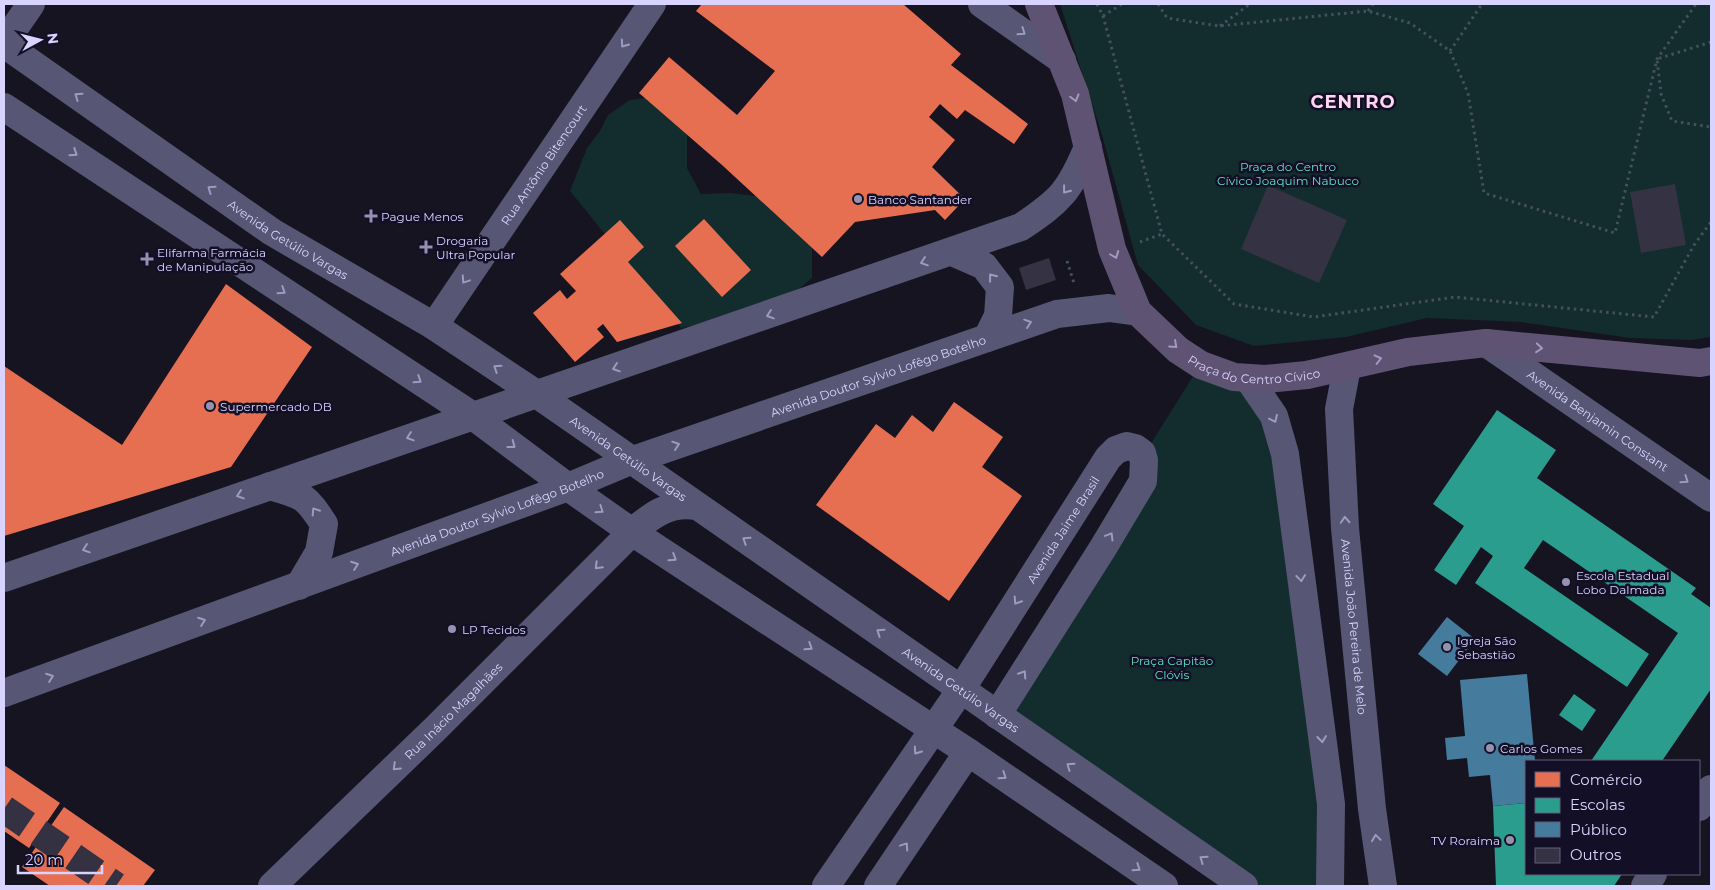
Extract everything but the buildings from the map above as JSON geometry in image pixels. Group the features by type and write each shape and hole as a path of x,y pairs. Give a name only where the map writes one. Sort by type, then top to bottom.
{"main road":[{"path":"4,43 31,4"},
{"name":"Rua Antônio Bitencourt","path":"434,326 652,4"},
{"path":"982,4 1062,60"},
{"name":"Praça do Centro Cívico","path":"1039,4 1075,94 1112,250 1138,312 1178,350 1201,365 1234,377 1266,379 1307,375 1408,352 1486,343 1700,363 1711,361"},
{"name":"Avenida Getúlio Vargas","path":"4,43 272,232 434,326 538,395 630,461 962,688 997,715 1244,886"},
{"path":"4,107 473,416 632,532 968,752 1164,886"},
{"path":"4,578 1021,227 1056,204 1074,179 1088,147"},
{"path":"952,252 984,266 1000,287 998,316 987,338"},
{"name":"Avenida Doutor Sylvio Lofêgo Botelho","path":"4,693 568,487 630,461 1057,314 1109,308 1138,312"},
{"name":"Avenida Benjamin Constant","path":"1486,343 1711,498"},
{"name":"Avenida João Pereira de Melo","path":"1347,366 1338,409 1345,528 1371,800 1383,886"},
{"path":"1248,378 1274,416 1285,454 1331,804 1330,886"},
{"name":"Avenida Jaime Brasil","path":"826,886 962,688 1108,458 1116,450 1127,446 1135,448 1142,453 1144,460 1143,481 1103,548 997,715"},
{"path":"270,486 294,493 308,500 324,524 319,552 299,586"},
{"name":"Rua Inácio Magalhães","path":"272,886 435,729 632,532 652,515 668,508 682,504 696,506"},
{"path":"878,886 968,752"},
{"path":"1700,806 1711,789"},
{"path":"1645,886 1652,875"}],"path":[{"path":"1097,4 1103,16 1162,234 1234,304 1314,317 1455,297 1654,317 1694,245 1711,222"},
{"path":"1103,16 1122,4"},
{"path":"1158,4 1166,18 1219,26 1368,11 1410,23 1450,50 1468,93 1484,193 1615,233 1657,59 1696,4"},
{"path":"1219,26 1250,4"},
{"path":"1368,11 1373,4"},
{"path":"1450,50 1482,4"},
{"path":"1657,59 1711,42"},
{"path":"1657,59 1661,94 1672,121 1711,127"},
{"path":"1140,242 1162,234"}],"green space":[{"name":"Praça do Centro Cívico Joaquim Nabuco","path":"1060,4 1711,4 1711,337 1691,340 1630,338 1521,322 1427,318 1346,337 1254,346 1196,325 1138,265 1102,135"},
{"path":"652,97 687,134 687,168 701,194 731,193 763,197 812,244 812,278 787,299 737,318 681,328 570,191 587,148 600,131 608,115 630,100"},
{"name":"Praça Capitão Clóvis","path":"1205,357 1282,422 1335,812 1323,886 1255,886 989,703"}],"tunnel":[{"path":"4,809 116,886"}],"place":[{"name":"Banco Santander","path":"858,199"},
{"name":"Pague Menos","path":"371,216"},
{"name":"Drogaria Ultra Popular","path":"426,247"},
{"name":"Elifarma Farmácia de Manipulação","path":"147,259"},
{"name":"Supermercado DB","path":"210,406"},
{"name":"Escola Estadual Lobo Dalmada","path":"1566,582"},
{"name":"LP Tecidos","path":"452,629"},
{"name":"Igreja São Sebastião","path":"1447,647"},
{"name":"Carlos Gomes","path":"1490,748"},
{"name":"TV Roraima","path":"1510,840"}],"district":[{"name":"CENTRO","path":"1353,102"}]}
